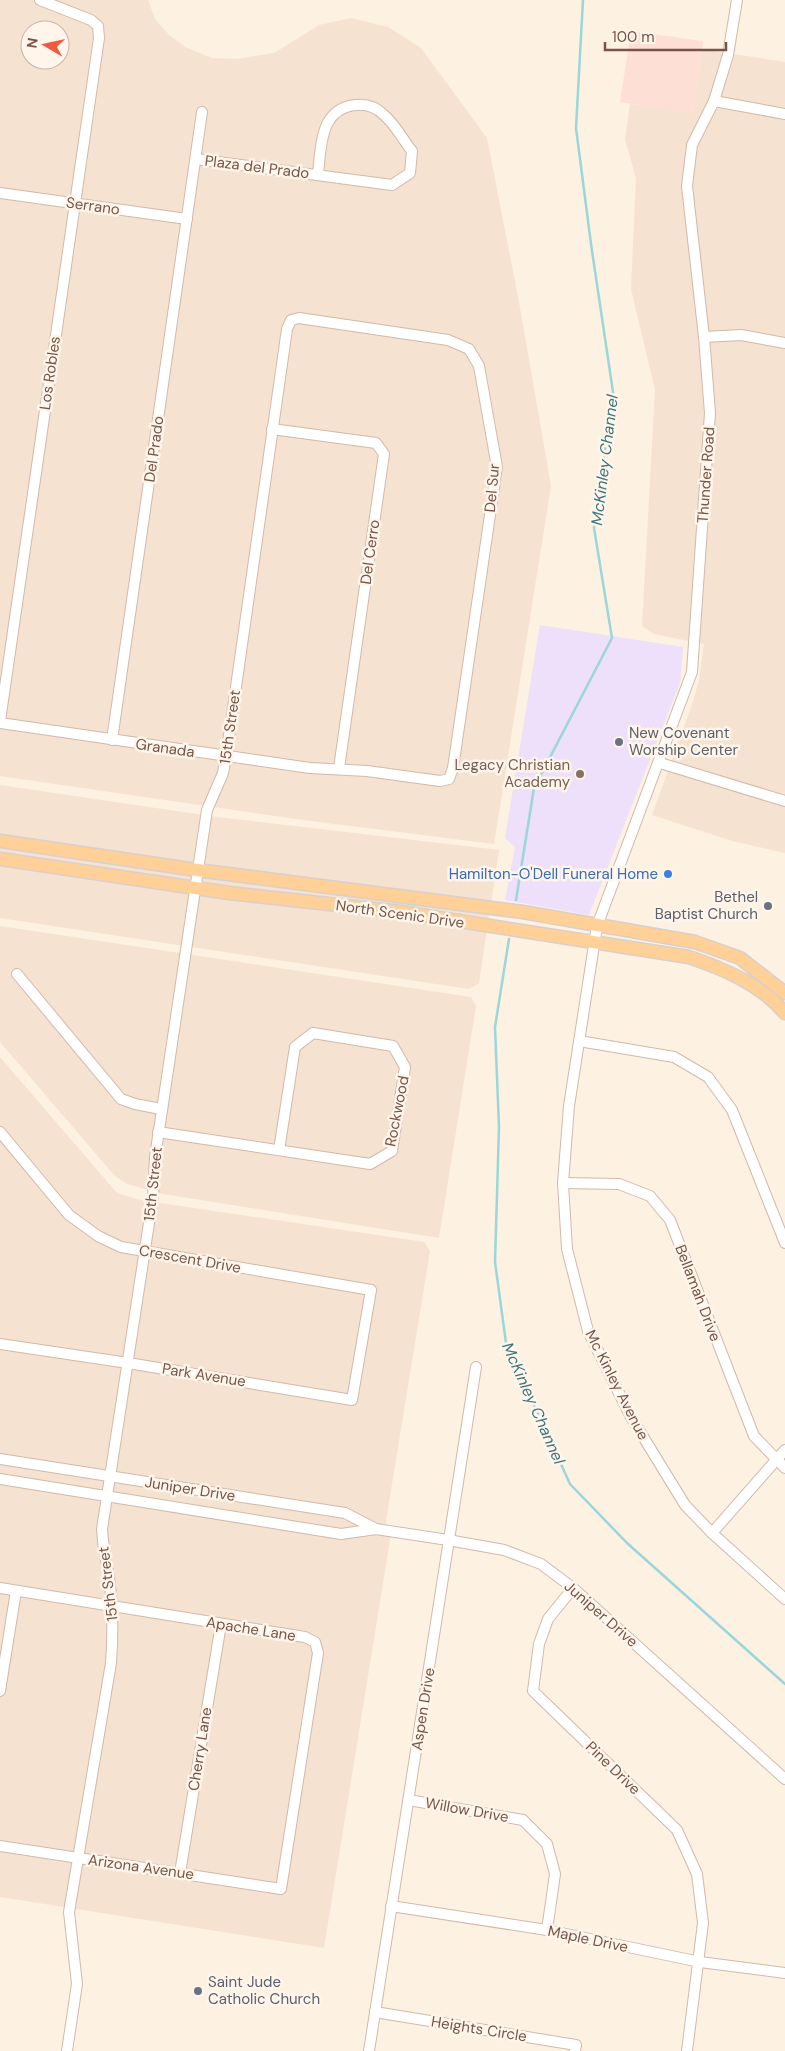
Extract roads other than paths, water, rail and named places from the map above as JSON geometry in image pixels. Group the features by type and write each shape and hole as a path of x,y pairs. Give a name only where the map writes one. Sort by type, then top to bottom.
{"main road":[{"name":"North Scenic Drive","path":"0,841 403,898 523,912 695,942 740,958 785,993"},
{"name":"North Scenic Drive","path":"0,859 195,887 401,912 689,957 722,968 754,986 785,1013"}],"street":[{"name":"Los Robles","path":"0,722 99,38 98,26 91,20 40,0"},
{"name":"Thunder Road","path":"595,941 597,926 660,762 692,672 710,413 704,337 687,186 692,146 714,101 728,55 737,0"},
{"path":"714,101 785,114"},
{"name":"Plaza del Prado","path":"196,159 392,185 410,173 412,151 384,114 366,104 346,106 330,117 322,137 318,174"},
{"name":"Del Prado","path":"112,740 202,112"},
{"name":"Serrano","path":"0,193 187,219"},
{"name":"Del Sur","path":"291,320 300,318 448,340 469,350 478,366 497,467 453,768 449,779"},
{"name":"15th Street","path":"67,2051 77,1984 69,1912 111,1663 112,1606 103,1552 102,1529 153,1197 155,1157 161,1109 197,870 207,810 223,773 226,757 272,429 287,329 291,320"},
{"path":"704,337 740,336 785,343"},
{"name":"Del Cerro","path":"272,429 376,443 384,454 339,768"},
{"name":"Granada","path":"0,722 310,768 339,768 440,781 449,779"},
{"path":"660,762 785,801"},
{"path":"401,912 403,898"},
{"name":"Mc Kinley Avenue","path":"595,941 569,1106 563,1183 568,1249 588,1331 631,1417 685,1505 785,1599"},
{"path":"17,974 121,1099 161,1109"},
{"name":"Rockwood","path":"158,1132 370,1164 392,1151 405,1067 393,1046 313,1033 295,1047 279,1150"},
{"path":"579,1041 674,1057 708,1077 732,1110 785,1243"},
{"name":"Crescent Drive","path":"0,1132 69,1215 82,1226 121,1247 371,1290 362,1345"},
{"name":"Bellamah Drive","path":"563,1183 619,1184 650,1196 670,1220 754,1436 785,1468"},
{"name":"Park Avenue","path":"0,1344 352,1400 362,1345"},
{"name":"Aspen Drive","path":"369,2051 476,1367"},
{"path":"712,1532 785,1450"},
{"name":"Juniper Drive","path":"0,1459 345,1513 376,1529"},
{"name":"Juniper Drive","path":"0,1479 341,1534 376,1529 448,1540 504,1550 542,1564 573,1588 785,1779"},
{"name":"Apache Lane","path":"0,1588 305,1638 315,1642 318,1653 281,1889"},
{"name":"Pine Drive","path":"573,1588 548,1619 539,1644 533,1692 677,1830 697,1874 703,1923 700,1962"},
{"path":"0,1691 16,1591"},
{"name":"Cherry Lane","path":"180,1873 221,1624"},
{"name":"Willow Drive","path":"409,1800 523,1820 547,1844 555,1874 548,1930"},
{"name":"Arizona Avenue","path":"0,1846 281,1889"},
{"name":"Maple Drive","path":"391,1906 548,1930 700,1962 785,1973"},
{"path":"687,2051 700,1962"},
{"name":"Heights Circle","path":"375,2012 576,2045 575,2051"}],"waterway":[{"name":"McKinley Channel","path":"516,900 534,788 612,638 594,528 613,392 576,128 583,0"},
{"name":"McKinley Channel","path":"509,939 495,1027 499,1127 495,1262 506,1343 570,1484 627,1543 785,1684"}],"place":[{"name":"New Covenant Worship Center","path":"619,742"},
{"name":"Legacy Christian Academy","path":"580,774"},
{"name":"Hamilton-O'Dell Funeral Home","path":"668,874"},
{"name":"Bethel Baptist Church","path":"768,906"},
{"name":"Saint Jude Catholic Church","path":"198,1991"}]}
